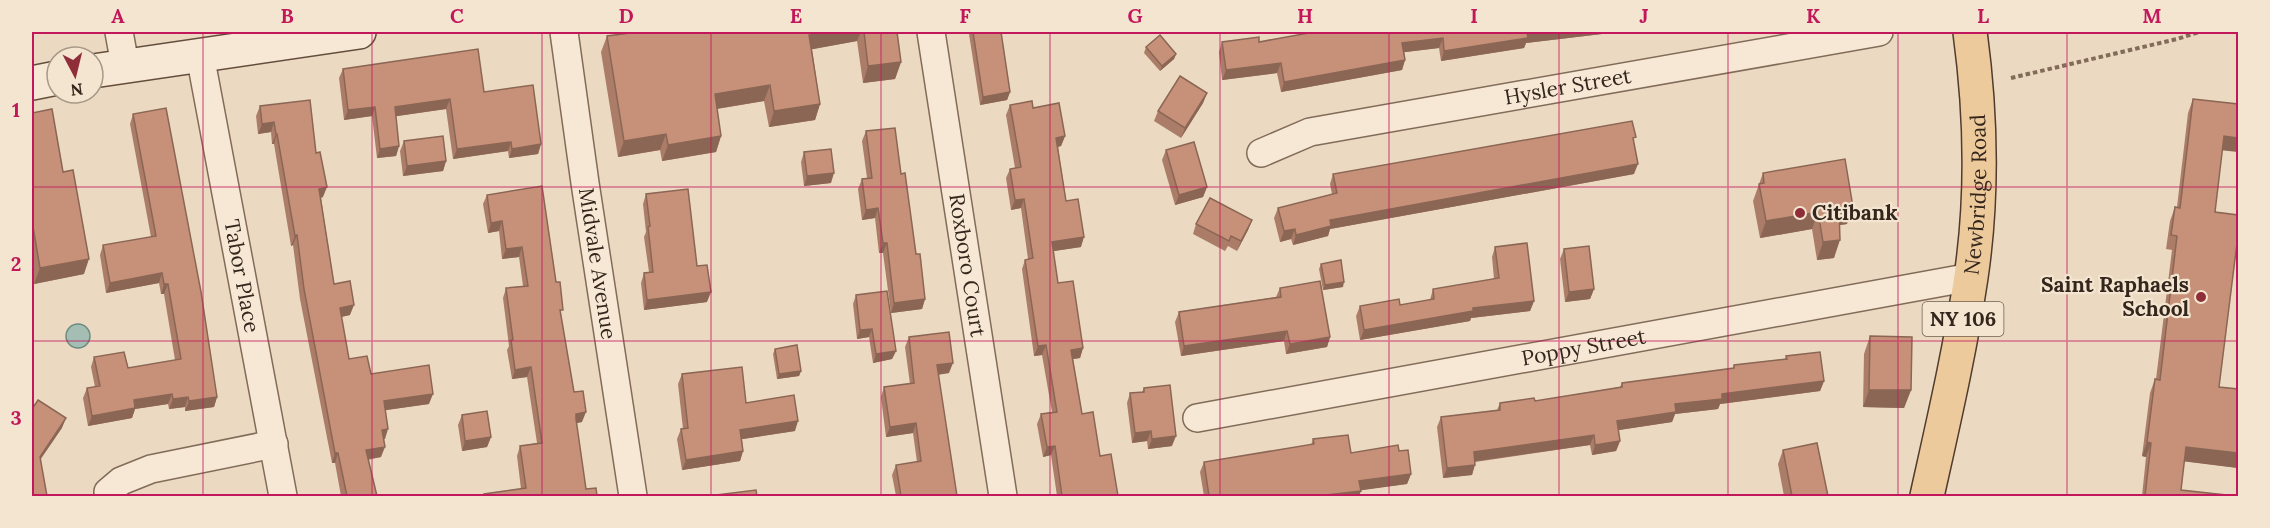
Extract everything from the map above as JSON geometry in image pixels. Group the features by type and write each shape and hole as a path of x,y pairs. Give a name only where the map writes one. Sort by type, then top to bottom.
{"main road":[{"path":"105,68 358,32"},
{"name":"Newbridge Road","path":"1928,496 1971,277 1980,161 1970,32"}],"street":[{"path":"119,32 125,64"},
{"name":"Midvale Avenue","path":"564,32 633,496"},
{"name":"Roxboro Court","path":"931,32 1003,496"},
{"name":"Hysler Street","path":"1261,153 1310,132 1879,32"},
{"name":"Tabor Place","path":"200,55 283,496"},
{"name":"Poppy Street","path":"1197,418 1971,277"},
{"path":"108,492 121,480 151,469 274,444"}],"path":[{"path":"2011,78 2199,32"}],"shaded area":[{"path":"78,324 87,327 90,336 87,345 78,348 69,345 66,336 69,327"}],"building":[{"path":"638,32 826,32 809,35 820,104 774,111 770,85 715,94 721,136 668,145 666,134 624,141 607,36"},
{"path":"864,32 897,32 901,62 868,66"},
{"path":"973,32 1001,32 1010,92 983,97"},
{"path":"1314,32 1543,32 1527,33 1528,38 1444,51 1443,38 1402,43 1405,60 1284,82 1281,63 1226,70 1222,42 1259,37 1259,42"},
{"path":"1160,35 1176,54 1162,66 1146,47"},
{"path":"478,49 484,92 533,85 541,144 512,149 511,142 457,149 450,99 395,107 399,146 380,149 375,107 348,110 343,69"},
{"path":"1180,76 1207,93 1185,128 1158,111"},
{"path":"2193,99 2238,104 2238,138 2224,136 2215,212 2238,215 2238,243 2219,387 2238,389 2238,453 2186,447 2181,490 2236,496 2145,496 2151,443 2147,442 2155,379 2160,380 2177,236 2171,235 2175,207 2180,208"},
{"path":"310,100 316,153 320,152 327,187 319,189 334,284 350,281 354,305 340,308 349,359 367,356 371,374 429,365 433,394 384,401 388,429 382,430 385,447 366,450 377,496 347,496 338,453 335,453 277,134 274,122 262,124 260,106"},
{"path":"1032,101 1033,108 1059,103 1065,136 1056,138 1066,201 1078,199 1084,237 1052,242 1058,283 1073,281 1083,348 1071,350 1082,414 1093,412 1100,456 1111,454 1118,496 1062,496 1055,446 1047,447 1041,414 1057,412 1046,345 1038,346 1025,260 1033,258 1024,199 1015,200 1010,169 1021,167 1010,105"},
{"path":"166,108 201,292 217,397 189,401 188,397 173,399 172,394 134,400 135,408 92,416 87,388 100,386 94,357 124,352 128,368 181,359 168,284 164,284 162,273 110,283 103,245 156,236 133,114"},
{"path":"52,109 63,172 73,170 89,259 40,268 32,221 32,113"},
{"path":"1632,121 1638,164 1330,220 1331,226 1296,235 1295,229 1284,231 1278,208 1337,193 1333,174"},
{"path":"895,128 901,174 905,173 916,254 920,254 925,299 894,303 887,243 883,243 878,208 866,210 862,179 872,178 866,131"},
{"path":"443,136 446,161 407,166 404,141"},
{"path":"1194,142 1207,187 1179,195 1166,150"},
{"path":"831,149 834,173 807,176 804,152"},
{"name":"Citibank","path":"1845,159 1853,207 1839,209 1840,240 1823,242 1818,212 1766,221 1759,184 1764,183 1763,173"},
{"path":"542,186 556,282 560,282 563,310 560,310 574,392 583,391 586,412 576,414 576,419 586,489 596,488 597,496 484,496 484,494 526,488 520,446 542,443 531,367 515,370 511,340 513,340 506,288 528,286 522,247 506,249 502,221 491,223 487,195"},
{"path":"688,189 697,266 707,265 711,292 647,300 644,273 653,272 646,194"},
{"path":"1210,198 1252,220 1241,241 1231,236 1229,241 1196,224"},
{"path":"1527,243 1534,301 1473,308 1473,311 1364,330 1360,306 1399,299 1400,305 1434,299 1433,289 1499,278 1495,247"},
{"path":"1589,246 1594,289 1569,292 1564,249"},
{"path":"1341,260 1344,282 1325,285 1321,264"},
{"path":"1320,281 1330,337 1290,344 1287,331 1184,346 1179,312 1281,297 1280,288"},
{"path":"887,291 896,351 876,354 872,329 860,330 856,295"},
{"path":"949,332 953,363 937,365 957,496 901,496 896,465 921,461 916,423 890,427 884,387 914,383 909,337"},
{"path":"1870,336 1912,337 1911,390 1869,390"},
{"path":"797,345 801,371 779,374 775,349"},
{"path":"1820,352 1824,381 1722,394 1722,399 1675,404 1676,412 1617,421 1620,441 1595,445 1594,435 1474,452 1475,465 1447,468 1441,417 1500,410 1500,403 1534,398 1535,401 1622,387 1622,383 1734,368 1734,365 1787,359 1786,356"},
{"path":"742,367 746,403 794,395 798,421 740,430 743,451 686,460 681,429 688,428 682,374"},
{"path":"1170,385 1176,436 1152,439 1151,431 1135,433 1130,393 1144,392 1144,388"},
{"path":"38,400 66,418 40,457 47,496 32,496 32,409"},
{"path":"487,411 491,437 465,441 462,415"},
{"path":"1348,435 1351,453 1398,445 1399,451 1408,450 1411,474 1359,481 1361,491 1317,496 1209,496 1204,462 1314,444 1313,439"},
{"path":"1817,443 1828,496 1792,496 1783,450"},
{"path":"756,490 757,496 708,496"}],"place":[{"name":"Citibank","path":"1800,213"},
{"name":"Saint Raphaels School","path":"2201,297"}]}
